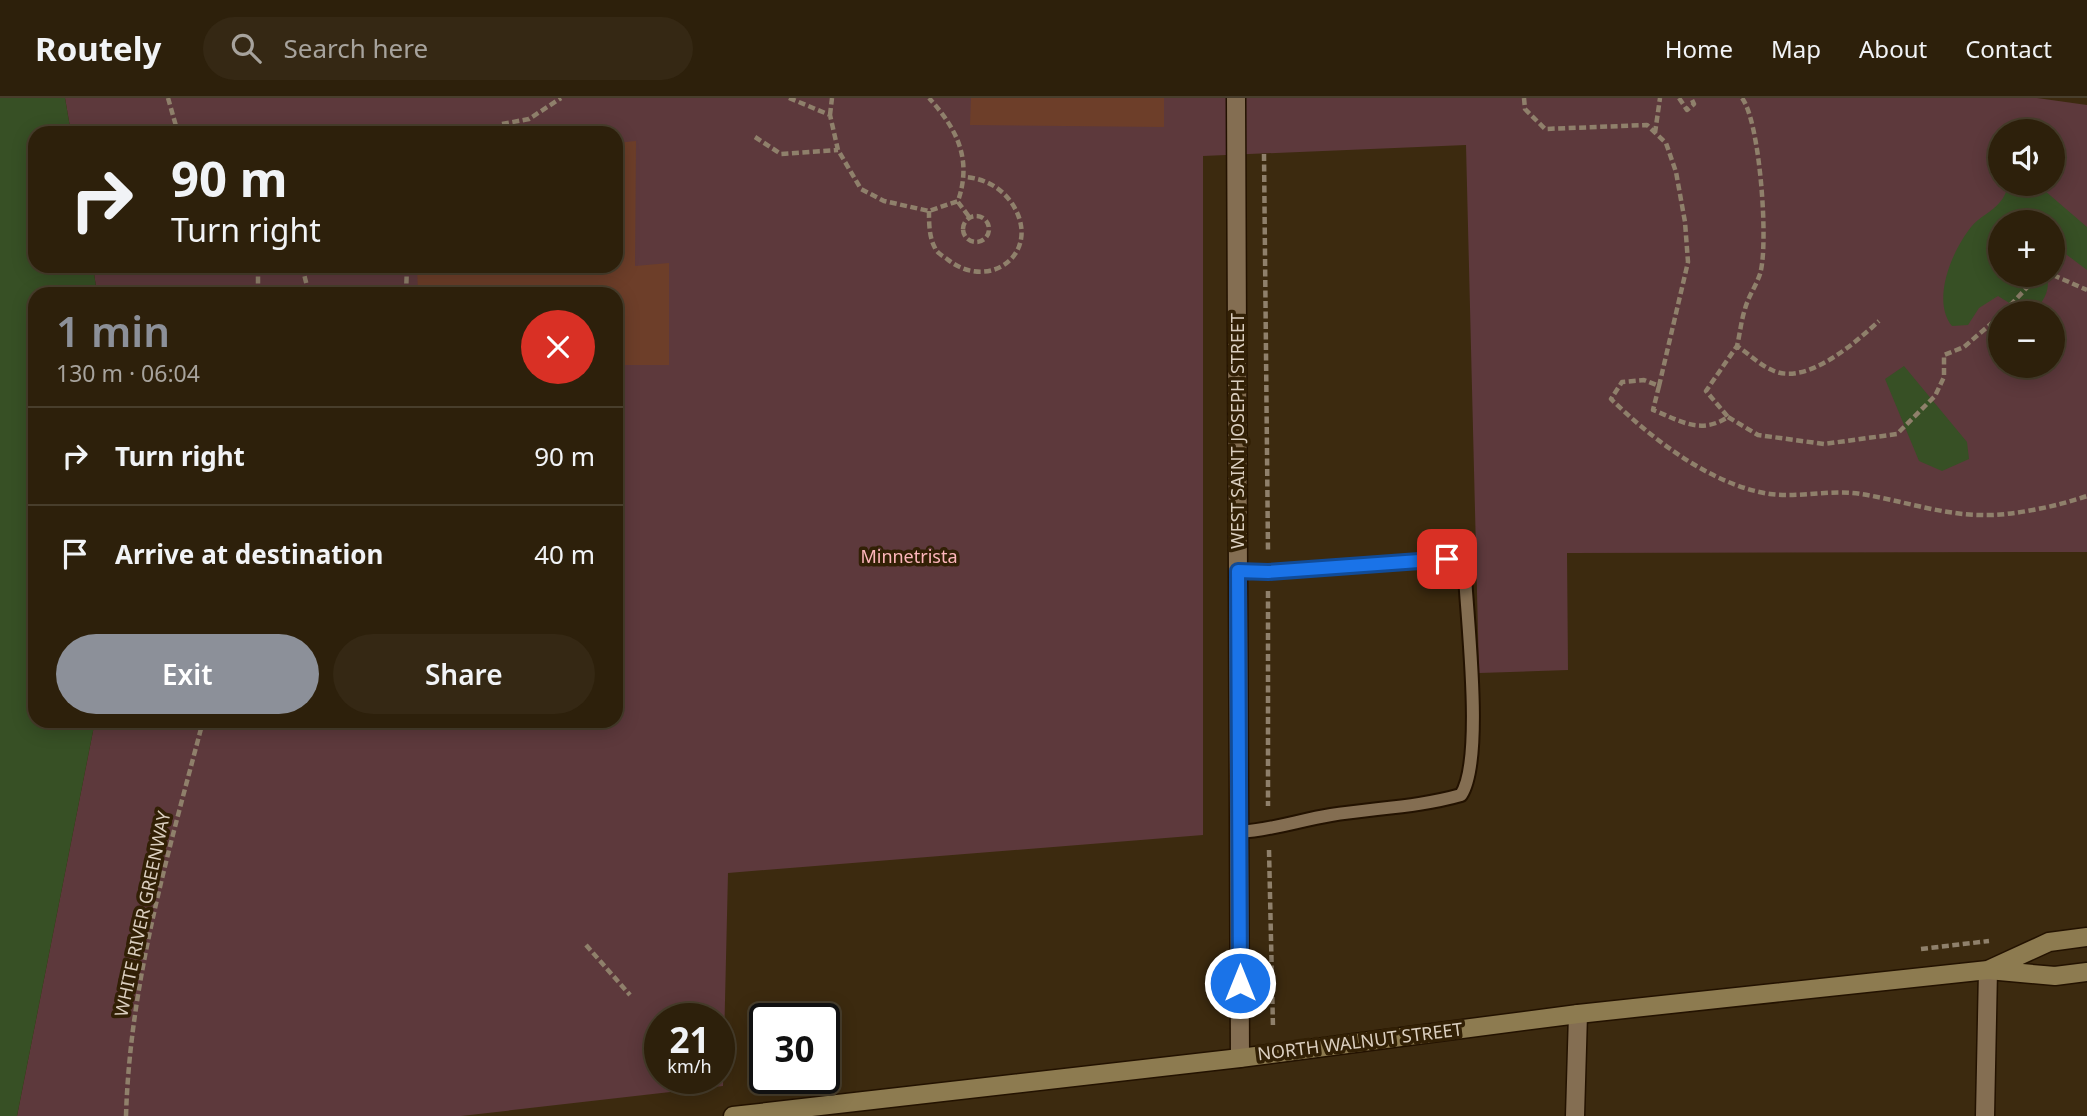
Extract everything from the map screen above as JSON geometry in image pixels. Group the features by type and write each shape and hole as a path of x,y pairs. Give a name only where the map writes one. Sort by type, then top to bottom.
{"main road":[{"name":"NORTH WALNUT STREET","path":"1988,970 2049,942 2087,937"},
{"name":"NORTH WALNUT STREET","path":"733,1116 1240,1058 1578,1014 1988,970 2055,976 2087,972"}],"street":[{"name":"WEST SAINT JOSEPH STREET","path":"1236,98 1240,1058"},
{"path":"1985,1116 1988,970"},
{"path":"1575,1116 1578,1014"}],"lane":[{"path":"1238,571 1268,572 1447,559 1458,563 1465,575 1472,728 1468,785 1461,795 1441,801 1329,816 1269,830 1240,832"}],"path":[{"path":"168,98 176,126"},
{"path":"502,124 529,119 561,98"},
{"path":"789,98 830,115"},
{"path":"832,98 830,115 838,150 861,189 884,201 929,211 958,201"},
{"path":"929,98 940,110 960,145 967,177 958,201"},
{"path":"1524,98 1525,109 1545,129 1647,125 1666,143 1676,172 1685,222 1688,262 1653,410 1690,425 1714,426 1728,417"},
{"path":"1655,133 1660,98"},
{"path":"1679,98 1687,110 1694,104 1691,98"},
{"path":"1742,98 1748,106 1755,145 1765,237 1760,273 1745,308 1737,346 1706,391 1728,417 1758,435 1824,444 1897,433 1935,396 1944,377 1944,355 1964,347 1988,326"},
{"path":"755,137 781,154 838,150"},
{"path":"929,211 935,250 954,265 970,273 989,272 1006,263 1019,251 1024,233 1015,208 1004,193 982,178 967,177"},
{"path":"958,201 970,218"},
{"path":"978,216 985,220 988,233 983,240 975,242 965,235 963,227 970,218 978,216"},
{"path":"2065,280 2087,290"},
{"path":"2014,301 2028,287"},
{"path":"1737,346 1775,372 1799,371 1821,365 1843,353 1879,321"},
{"path":"1659,386 1644,380 1622,382 1611,399 1642,429 1679,455 1737,484 1770,494 1857,493 1982,515 2067,503 2087,496"},
{"name":"WHITE RIVER GREENWAY","path":"126,1116 136,992 158,891 201,728"},
{"path":"586,945 630,995"}],"green space":[{"name":"Minnetrista","path":"65,98 2037,98 2087,105 2087,552 1567,553 1568,670 1479,673 1466,145 1203,156 1203,835 728,873 725,1003 644,1003 644,1094 653,1094 461,1116 17,1116 94,728 623,728 623,287 96,287 94,273 623,273 623,126 70,126"}],"shaded area":[{"path":"0,98 65,98 70,126 28,126 28,273 94,273 96,287 28,287 28,728 94,728 17,1116 0,1116"},
{"path":"2004,196 2051,196 2087,227 2087,270 2065,254 2065,210 1992,210"},
{"path":"1988,213 1988,287 2048,287 2047,290 2042,301 2006,301 1998,296 1979,308 1968,325 1952,326 1943,303 1946,276 1957,249 1978,220"},
{"path":"1904,366 1967,442 1969,459 1942,471 1919,461 1885,379"}],"building":[{"path":"971,98 1164,98 1164,127 970,125"},
{"path":"636,141 635,266 669,263 669,365 623,365 623,287 418,287 417,273 623,273 623,142"}],"route":[{"path":"1240,983 1238,571 1268,572 1447,559"}]}
